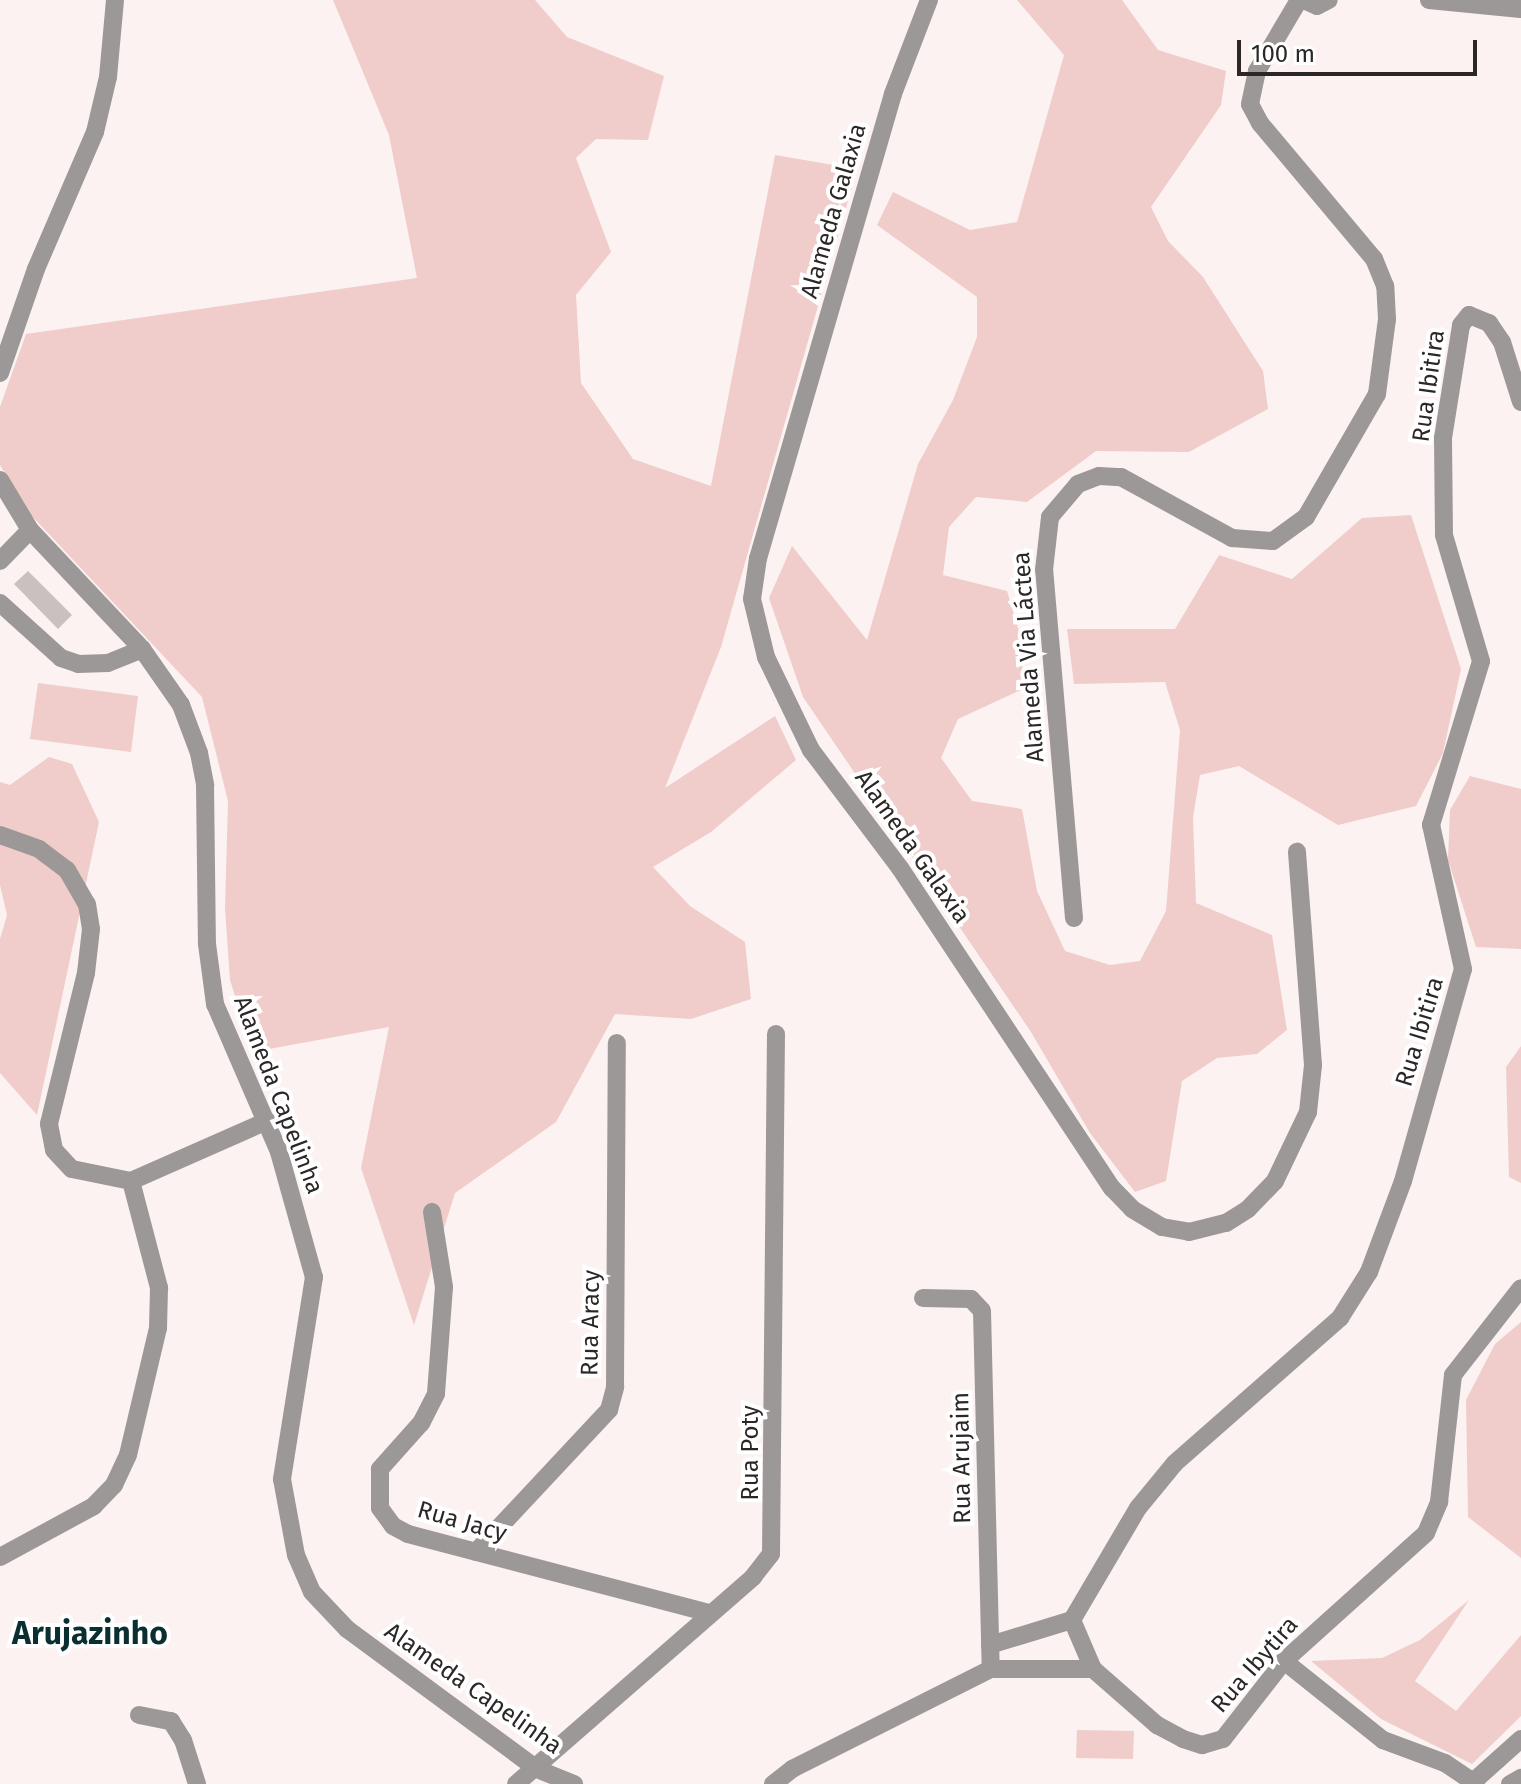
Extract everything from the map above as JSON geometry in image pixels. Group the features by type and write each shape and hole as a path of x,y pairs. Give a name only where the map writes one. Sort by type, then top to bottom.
{"street":[{"path":"0,373 36,269 95,132 108,77 115,0"},
{"name":"Alameda Galaxia","path":"929,0 893,94 758,558 752,599 771,669 811,750 900,868 1112,1188 1132,1209 1162,1227 1189,1232 1226,1223 1248,1209 1275,1181 1308,1112 1313,1065 1297,852"},
{"path":"1302,0 1317,6 1329,0"},
{"name":"Alameda Via Láctea","path":"1074,918 1044,570 1050,517 1078,484 1099,476 1121,477 1232,538 1273,541 1306,517 1377,394 1387,319 1385,286 1374,259 1260,123 1250,104 1257,71 1302,0"},
{"path":"1429,0 1521,9"},
{"name":"Rua Ibitira","path":"1072,1620 1152,1488 1349,1306 1369,1272 1403,1181 1463,969 1431,825 1481,661 1444,535 1443,438 1461,325 1469,315 1479,315 1502,342 1521,402"},
{"name":"Alameda Capelinha","path":"0,480 30,530 142,649 181,705 199,753 205,785 207,944 215,1004 267,1121 314,1277 283,1450 285,1514 312,1592 347,1629 537,1769 574,1784"},
{"path":"0,561 30,530"},
{"path":"0,603 61,658 78,664 108,663 142,649"},
{"path":"0,835 39,849 67,870 87,904 91,929 86,973 54,1090 49,1124 54,1150 72,1169 131,1181 267,1121"},
{"name":"Rua Poty","path":"516,1784 537,1769 765,1565 775,1533 776,1034"},
{"name":"Rua Aracy","path":"476,1552 609,1410 615,1387 617,1043"},
{"path":"0,1557 94,1506 114,1485 128,1455 158,1328 159,1288 131,1181"},
{"name":"Rua Jacy","path":"432,1212 444,1287 436,1394 421,1423 380,1469 377,1487 380,1508 393,1526 476,1552 709,1613"},
{"name":"Rua Ibytira","path":"1093,1669 1157,1725 1202,1745 1223,1739 1284,1661 1426,1533 1439,1502 1453,1375 1521,1288"},
{"name":"Rua Arujaim","path":"923,1298 971,1299 982,1311 991,1669"},
{"path":"773,1784 792,1769 991,1669 1093,1669 1072,1620 990,1645"},
{"path":"1284,1661 1383,1740 1445,1763 1475,1783 1521,1739"},
{"path":"139,1715 171,1721 183,1740 197,1784"},
{"path":"1510,1784 1521,1778"}],"shaded area":[{"path":"333,0 535,0 567,37 664,76 648,140 596,139 576,158 611,252 576,295 581,383 633,459 711,486 775,155 857,169 721,647 665,788 775,716 796,760 711,832 653,867 690,906 745,942 751,999 691,1019 615,1014 556,1122 455,1193 414,1325 361,1168 389,1027 253,1052 230,980 225,908 228,801 202,697 30,514 0,465 0,407 26,334 417,278 389,135"},
{"path":"1017,0 1122,0 1158,50 1226,71 1221,105 1151,207 1168,241 1203,277 1263,371 1268,409 1189,452 1096,451 1027,502 976,497 949,527 943,575 1007,591 1021,638 1023,689 958,719 941,758 972,801 1022,809 1037,891 1065,951 1110,965 1140,961 1166,911 1180,730 1165,682 1074,684 1067,629 1175,629 1219,555 1292,579 1362,518 1411,515 1461,669 1443,753 1416,806 1338,825 1239,766 1200,775 1193,817 1196,903 1272,935 1287,1030 1257,1054 1217,1058 1182,1081 1166,1181 1135,1192 1090,1133 1031,1032 803,697 769,598 792,546 867,640 918,464 953,400 977,337 977,297 877,225 893,192 970,230 1017,222 1064,55"},
{"path":"38,683 138,696 131,752 30,739"},
{"path":"49,757 72,764 99,822 37,1115 0,1073 0,939 7,915 0,885 0,782 10,785"},
{"path":"1470,776 1521,789 1521,949 1476,947 1448,860 1450,810"},
{"path":"1521,1046 1521,1183 1509,1177 1506,1067"},
{"path":"1521,1322 1521,1558 1468,1517 1466,1400 1495,1344"},
{"path":"1469,1600 1415,1681 1456,1711 1521,1635 1521,1716 1472,1764 1381,1719 1311,1661 1382,1658 1420,1640"},
{"path":"1077,1730 1134,1731 1133,1759 1076,1758"}],"building":[{"path":"28,571 72,615 58,629 14,584"}],"district":[{"name":"Arujazinho","path":"90,1633"}]}
